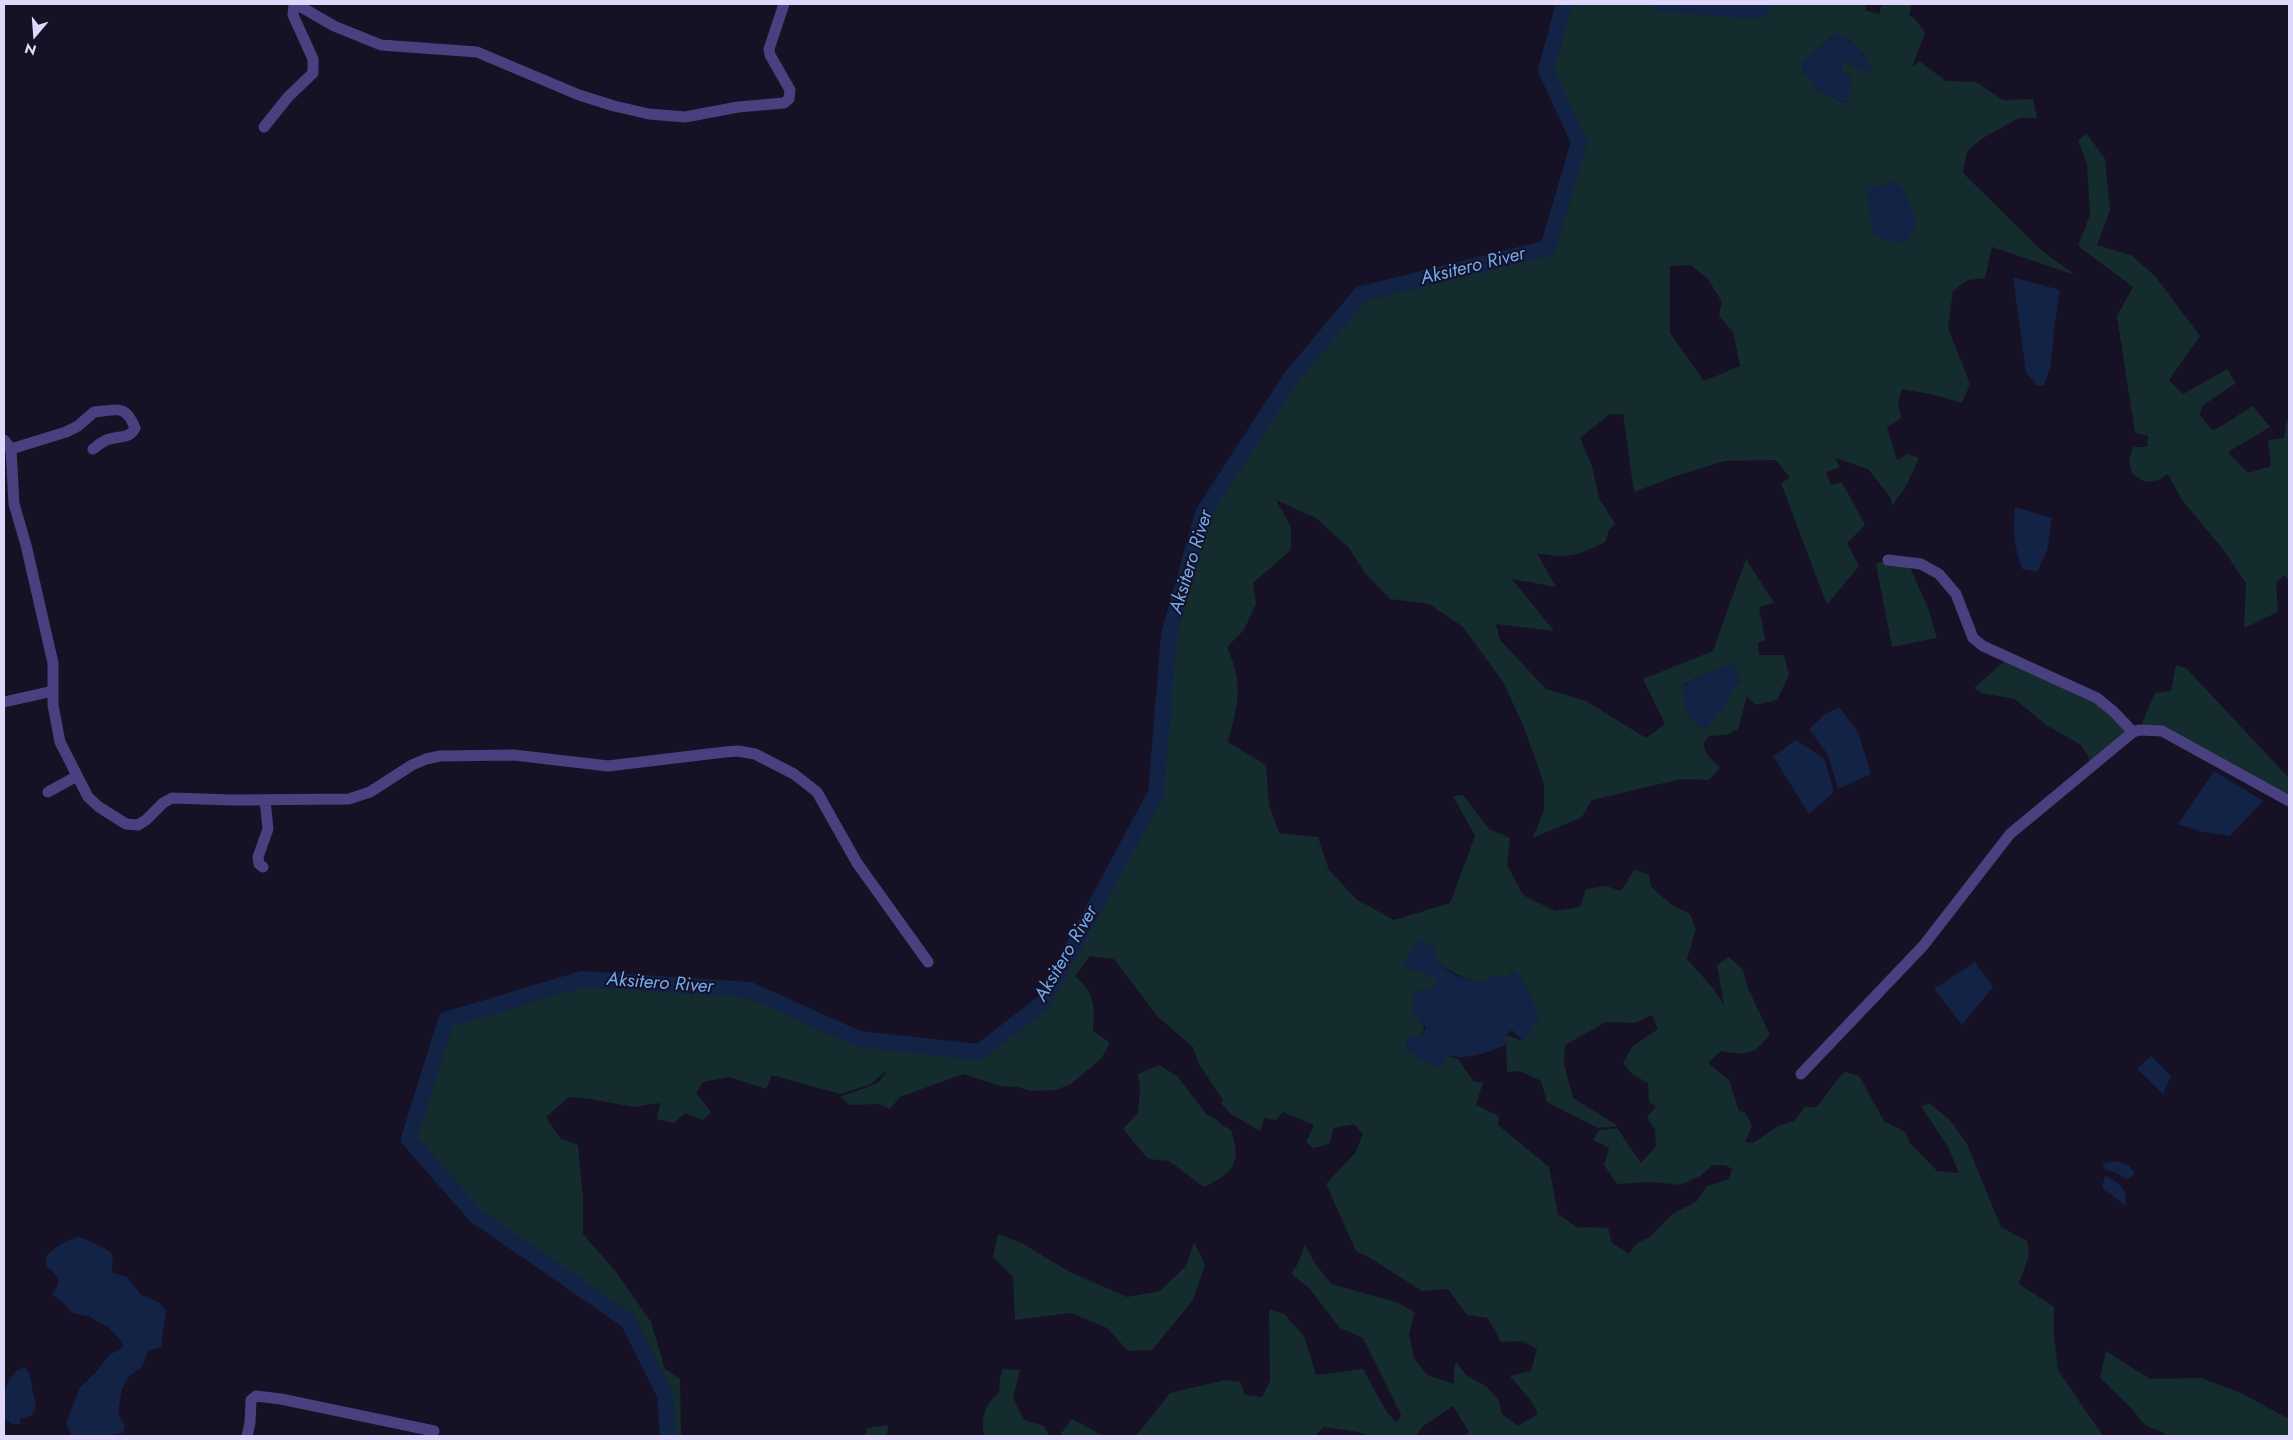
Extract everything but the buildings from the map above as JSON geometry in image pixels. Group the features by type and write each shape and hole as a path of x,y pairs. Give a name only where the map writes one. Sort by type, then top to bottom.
{"street":[{"path":"264,127 288,97 312,73 314,66 313,59 293,15 295,4 334,26 381,45 476,52 494,58 541,81 614,106 667,117 685,117 738,107 784,103 789,99 790,90 775,65 769,49 784,4"},
{"path":"93,449 109,439 129,436 135,428 128,414 114,408 94,412 78,426 66,432 7,444 14,504 26,546 53,662 53,706 60,742 88,797 99,808 126,824 132,825 146,820 163,802 172,798 349,799 370,792 419,762 440,756 514,755 608,766 744,751 755,754 784,768 817,792 854,858 928,962"},
{"path":"1888,560 1921,564 1939,574 1956,594 1966,623 1978,643 2097,698 2113,711 2133,732"},
{"path":"4,702 54,692"},
{"path":"1801,1074 1923,946 2014,830 2133,732 2139,730 2162,731 2289,801"},
{"path":"48,792 77,776"},
{"path":"263,868 259,864 258,857 268,829 265,800"},
{"path":"247,1436 250,1423 251,1400 256,1396 281,1399 434,1431"}],"green space":[{"path":"1564,4 1662,4 1762,8 1765,4 1867,4 1865,10 1879,14 1882,4 1912,4 1909,15 1915,19 1925,33 1912,67 1919,61 1946,81 1976,82 2003,100 2033,99 2037,118 2019,118 1983,138 1967,151 1963,173 2042,251 2075,275 1992,247 1985,278 1968,280 1953,291 1948,328 1970,384 1962,403 1935,395 1902,389 1898,402 1901,418 1887,427 1897,460 1908,454 1919,458 1906,486 1892,506 1891,498 1868,469 1835,458 1840,467 1826,472 1831,485 1842,482 1865,525 1847,543 1859,566 1827,605 1781,483 1790,478 1776,460 1725,461 1676,476 1634,492 1623,414 1610,414 1580,438 1592,466 1599,498 1615,524 1609,530 1605,542 1580,553 1557,556 1537,553 1556,587 1512,579 1554,631 1496,624 1500,640 1546,689 1586,701 1646,738 1665,724 1643,679 1713,651 1746,559 1774,603 1759,607 1765,640 1758,643 1759,655 1784,655 1789,675 1777,700 1755,705 1747,696 1738,729 1726,735 1709,736 1703,744 1707,754 1720,768 1709,780 1681,779 1592,800 1582,817 1533,838 1544,810 1544,784 1523,725 1503,682 1463,627 1429,604 1390,599 1365,573 1349,548 1316,518 1276,500 1291,527 1291,550 1253,583 1256,604 1244,630 1227,647 1236,673 1238,694 1228,742 1266,765 1269,805 1279,833 1318,837 1329,870 1356,899 1394,920 1450,903 1475,836 1453,796 1463,795 1489,829 1510,838 1507,865 1523,895 1555,911 1580,907 1586,889 1606,886 1621,891 1635,869 1649,875 1651,887 1672,905 1690,914 1696,929 1687,959 1712,987 1724,1005 1717,965 1729,957 1743,970 1747,986 1770,1035 1754,1050 1743,1053 1721,1051 1708,1063 1729,1080 1739,1111 1745,1112 1752,1126 1745,1142 1753,1143 1778,1126 1794,1121 1805,1107 1816,1107 1845,1072 1859,1076 1884,1121 1905,1132 1910,1143 1937,1171 1959,1173 1948,1147 1921,1106 1929,1103 1950,1120 1967,1144 2001,1227 2027,1241 2029,1255 2019,1284 2054,1307 2054,1335 2058,1370 2103,1436 1463,1436 1469,1432 1453,1406 1422,1427 1416,1436 1369,1436 1359,1432 1324,1427 1315,1436 1136,1436 1170,1393 1225,1380 1240,1382 1245,1395 1262,1397 1270,1381 1269,1309 1284,1314 1304,1336 1316,1375 1363,1369 1386,1411 1397,1423 1401,1415 1363,1338 1340,1328 1309,1288 1291,1274 1305,1245 1314,1262 1331,1284 1396,1302 1415,1312 1409,1334 1414,1358 1427,1375 1454,1384 1456,1362 1466,1375 1487,1387 1498,1399 1502,1414 1518,1426 1538,1414 1531,1401 1510,1376 1531,1371 1537,1349 1522,1341 1501,1342 1488,1318 1467,1315 1448,1289 1422,1291 1356,1251 1326,1184 1355,1153 1363,1134 1354,1124 1334,1128 1329,1144 1313,1148 1306,1142 1314,1125 1283,1112 1276,1120 1264,1118 1260,1131 1231,1114 1221,1103 1223,1100 1199,1064 1193,1047 1158,1017 1114,959 1090,956 1075,976 1087,989 1092,1001 1094,1014 1093,1031 1110,1043 1101,1059 1071,1084 1056,1090 1031,1091 1018,1087 1000,1086 963,1074 900,1097 890,1109 879,1104 850,1105 840,1097 878,1083 888,1069 871,1084 840,1094 772,1075 766,1089 729,1077 703,1082 696,1093 711,1112 703,1120 685,1113 674,1123 657,1119 660,1103 634,1107 569,1097 546,1117 560,1138 578,1145 583,1198 583,1234 616,1272 651,1322 665,1369 680,1379 681,1436 668,1436 665,1395 628,1321 475,1215 409,1139 446,1020 582,979 750,990 859,1039 979,1052 1043,1003 1156,793 1169,635 1203,513 1290,379 1361,294 1549,252 1548,248 1579,142 1546,70","holes":["1833,35 1850,41 1865,55 1858,69 1848,62 1837,61 1842,71 1851,79 1846,103 1815,90 1812,78 1819,48","1896,182 1869,200 1866,186 1882,186","1691,265 1708,279 1722,302 1719,316 1733,332 1740,366 1704,381 1670,333 1670,266","1733,665 1743,688 1740,682 1734,687 1682,685 1702,675","1436,960 1457,974 1482,983 1495,975 1506,978 1515,969 1523,1041 1506,1035 1507,1072 1520,1071 1541,1081 1547,1102 1598,1128 1618,1126 1573,1098 1564,1064 1565,1045 1606,1022 1635,1023 1652,1015 1658,1029 1633,1046 1623,1063 1633,1075 1648,1083 1649,1102 1656,1107 1647,1117 1655,1130 1656,1146 1641,1163 1617,1128 1599,1130 1593,1140 1609,1148 1604,1165 1617,1184 1653,1182 1680,1185 1700,1176 1713,1165 1725,1165 1732,1169 1729,1179 1707,1186 1697,1201 1671,1215 1650,1237 1637,1243 1629,1254 1612,1243 1608,1228 1578,1228 1558,1214 1549,1167 1498,1125 1499,1116 1476,1105 1483,1082 1474,1082 1458,1059 1444,1055 1407,1038 1422,1036 1437,977 1405,966"]},
{"path":"2087,134 2105,159 2110,210 2097,245 2131,255 2155,276 2200,336 2169,380 2183,394 2227,369 2236,383 2202,406 2200,415 2213,431 2253,406 2270,427 2228,452 2248,473 2271,466 2268,440 2284,438 2287,420 2289,421 2289,581 2284,575 2276,583 2278,612 2244,628 2246,583 2222,548 2182,500 2168,474 2159,480 2145,482 2132,474 2129,460 2133,447 2147,447 2148,436 2135,433 2117,316 2133,287 2078,246 2090,215 2087,164 2078,140"},
{"path":"1888,560 1908,563 1928,608 1937,638 1892,647 1876,564"},
{"path":"2009,657 2097,698 2133,732 2090,767 2089,758 2081,745 2046,725 2015,699 1981,693 1974,688"},
{"path":"2176,665 2186,668 2289,778 2289,801 2162,731 2139,730 2155,693 2171,691"},
{"path":"1159,1065 1177,1076 1207,1115 1231,1130 1236,1151 1233,1166 1229,1172 1204,1187 1169,1161 1148,1159 1123,1129 1138,1113 1140,1090 1138,1074"},
{"path":"998,1234 1022,1243 1068,1271 1127,1297 1160,1291 1186,1266 1194,1242 1205,1265 1193,1300 1152,1350 1128,1351 1107,1328 1071,1313 1015,1320 1013,1277 993,1257"},
{"path":"2106,1351 2150,1379 2201,1378 2241,1393 2289,1419 2289,1436 2165,1436 2166,1434 2145,1425 2131,1408 2100,1378"},
{"path":"1003,1369 1020,1370 1013,1398 1024,1420 1044,1426 1049,1436 984,1436 983,1418 990,1402 999,1393"},
{"path":"1072,1419 1100,1434 1104,1436 1059,1436"},
{"path":"888,1425 887,1436 865,1436 867,1428"}],"water":[{"path":"1836,33 1858,49 1866,59 1872,72 1858,69 1848,62 1838,61 1842,64 1842,71 1851,79 1847,103 1815,90 1812,78 1802,76 1802,63"},
{"path":"1896,182 1905,192 1917,224 1907,242 1874,237 1865,186 1882,186"},
{"path":"2013,277 2060,290 2051,365 2044,385 2037,385 2026,373"},
{"path":"2015,507 2052,518 2047,551 2037,572 2022,569 2015,538"},
{"path":"1733,665 1740,682 1734,687 1727,703 1706,729 1698,725 1686,712 1682,686 1702,675"},
{"path":"1839,707 1858,732 1871,774 1838,789 1828,755 1809,729 1825,714"},
{"path":"1796,740 1824,758 1834,792 1809,814 1773,756"},
{"path":"2214,771 2263,801 2230,836 2199,831 2178,824"},
{"path":"1420,940 1434,946 1440,962 1457,976 1482,983 1495,975 1506,978 1515,969 1531,995 1539,1019 1523,1041 1512,1030 1506,1035 1506,1045 1468,1057 1444,1055 1447,1063 1439,1067 1419,1059 1406,1049 1407,1038 1422,1036 1426,1028 1412,1014 1414,992 1434,987 1436,977 1404,966 1409,953"},
{"path":"1975,962 1993,987 1962,1025 1934,989"},
{"path":"2151,1056 2171,1076 2163,1094 2137,1069"},
{"path":"2118,1161 2129,1166 2135,1173 2128,1180 2115,1172 2105,1170 2102,1164"},
{"path":"2105,1175 2122,1187 2126,1206 2102,1188"},
{"path":"78,1237 109,1251 113,1258 113,1273 127,1277 141,1295 159,1302 166,1311 161,1347 148,1351 142,1367 128,1377 122,1389 118,1413 125,1427 122,1433 106,1436 72,1436 66,1423 80,1388 98,1370 109,1355 121,1349 124,1344 108,1327 88,1316 72,1313 64,1303 52,1295 58,1285 58,1278 47,1266 45,1261 47,1256 56,1247"},
{"path":"24,1367 29,1372 36,1407 32,1415 20,1419 20,1424 12,1424 4,1419 6,1389 12,1376"}],"waterway":[{"name":"Aksitero River","path":"668,1436 665,1395 628,1321 475,1215 409,1139 446,1020 582,979 750,990 859,1039 979,1052 1043,1003 1156,793 1169,635 1203,513 1290,379 1361,294 1548,248 1579,142 1546,70 1564,4"},
{"name":"Aksitero River","path":"1662,4 1759,11 1765,4"}]}
